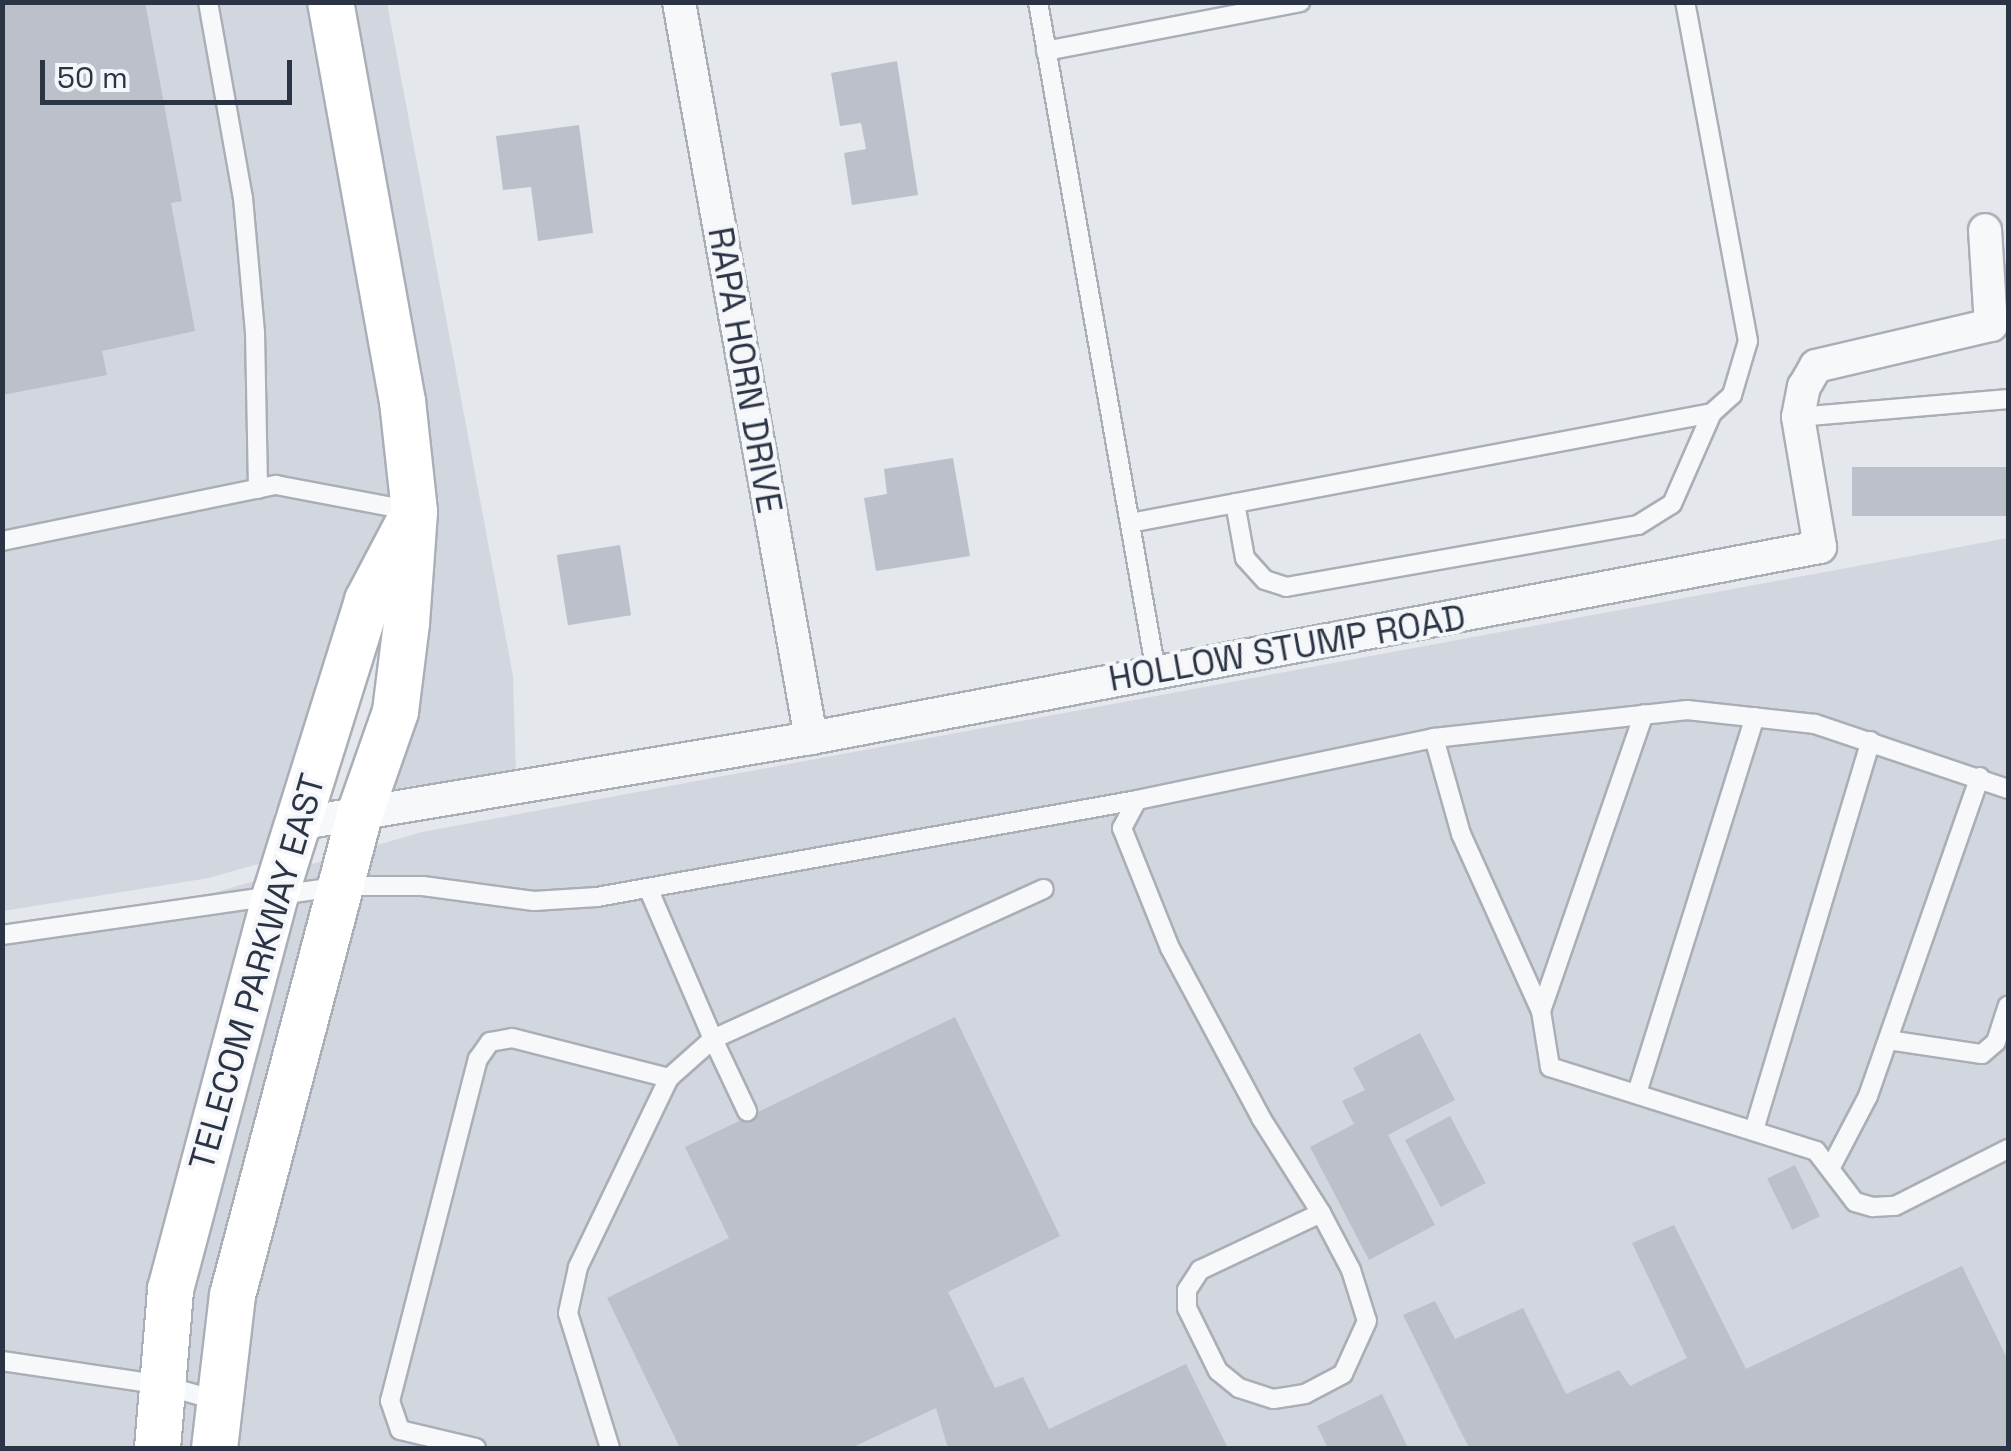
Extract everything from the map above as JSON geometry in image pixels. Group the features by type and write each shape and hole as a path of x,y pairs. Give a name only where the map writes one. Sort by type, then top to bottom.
{"street":[{"name":"TELECOM PARKWAY EAST","path":"214,1448 216,1400 232,1295 359,814 395,711 414,511 402,401 330,2"},
{"name":"RAPA HORN DRIVE","path":"679,2 811,738"},
{"name":"HOLLOW STUMP ROAD","path":"298,824 811,738 1820,547 1798,417 1816,366 1992,324 1985,230"},
{"name":"TELECOM PARKWAY EAST","path":"157,1448 170,1289 275,894 368,600 414,511"}],"lane":[{"path":"208,2 243,198 255,332 258,489"},
{"path":"1038,2 1156,672"},
{"path":"1046,51 1300,2"},
{"path":"1235,503 1246,558 1265,580 1286,587 1638,525 1672,504 1712,413 1732,395 1748,341 1685,2"},
{"path":"1798,417 2008,399"},
{"path":"1130,523 1712,413"},
{"path":"2,541 276,485 414,511"},
{"path":"2,934 340,886 424,886 534,901 648,888 1137,800 1434,738 1688,710 1815,724 2008,789"},
{"path":"1541,1011 1644,714"},
{"path":"1637,1094 1755,718"},
{"path":"1434,738 1460,834 1541,1011 1550,1067 1816,1151 1832,1165 1854,1202 1895,1206 2008,1149"},
{"path":"1754,1130 1871,741"},
{"path":"1832,1165 1888,1040 1980,777"},
{"path":"1137,800 1122,828 1170,948 1261,1118 1321,1213 1351,1270 1367,1321 1361,1346 1343,1374 1305,1394 1273,1399 1239,1388 1218,1371 1187,1308 1187,1290 1200,1270 1321,1213"},
{"path":"648,888 748,1111"},
{"path":"610,1448 568,1313 578,1267 669,1078 713,1039 1044,889"},
{"path":"1888,1040 1982,1054 1996,1042 2008,1006"},
{"path":"476,1448 400,1430 390,1401 478,1059 490,1042 512,1038 669,1078"},
{"path":"2,1361 162,1385 216,1400"}],"shaded area":[{"path":"3,3 310,3 383,403 393,508 282,809 275,810 265,862 209,878 3,911"},
{"path":"350,3 387,3 513,676 516,778 422,817 416,785 387,790 439,502"},
{"path":"2008,538 2008,1448 3,1448 3,926 213,893 422,832"}],"building":[{"path":"2,2 145,2 182,201 171,203 195,331 102,351 107,375 2,395"},
{"path":"897,61 918,195 852,205 844,153 866,149 861,123 840,126 831,73"},
{"path":"579,125 593,233 538,241 531,187 503,190 496,136"},
{"path":"953,458 970,556 876,571 864,498 887,494 884,469"},
{"path":"1852,467 2008,467 2008,516 1852,516"},
{"path":"620,545 631,615 568,625 557,555"},
{"path":"955,1017 1060,1236 948,1292 995,1388 1023,1377 1049,1429 1186,1364 1228,1448 948,1448 936,1408 851,1448 680,1448 607,1298 729,1238 685,1147"},
{"path":"1420,1033 1455,1100 1388,1135 1435,1225 1369,1260 1310,1147 1354,1124 1342,1101 1365,1090 1353,1068"},
{"path":"1450,1116 1486,1183 1441,1207 1405,1140"},
{"path":"1795,1165 1820,1216 1792,1230 1767,1179"},
{"path":"1674,1225 1746,1369 1962,1266 2008,1360 2008,1448 1469,1448 1403,1315 1435,1301 1455,1339 1523,1308 1566,1394 1619,1370 1630,1386 1687,1358 1632,1243"},
{"path":"1382,1394 1408,1448 1328,1448 1317,1426"}]}
